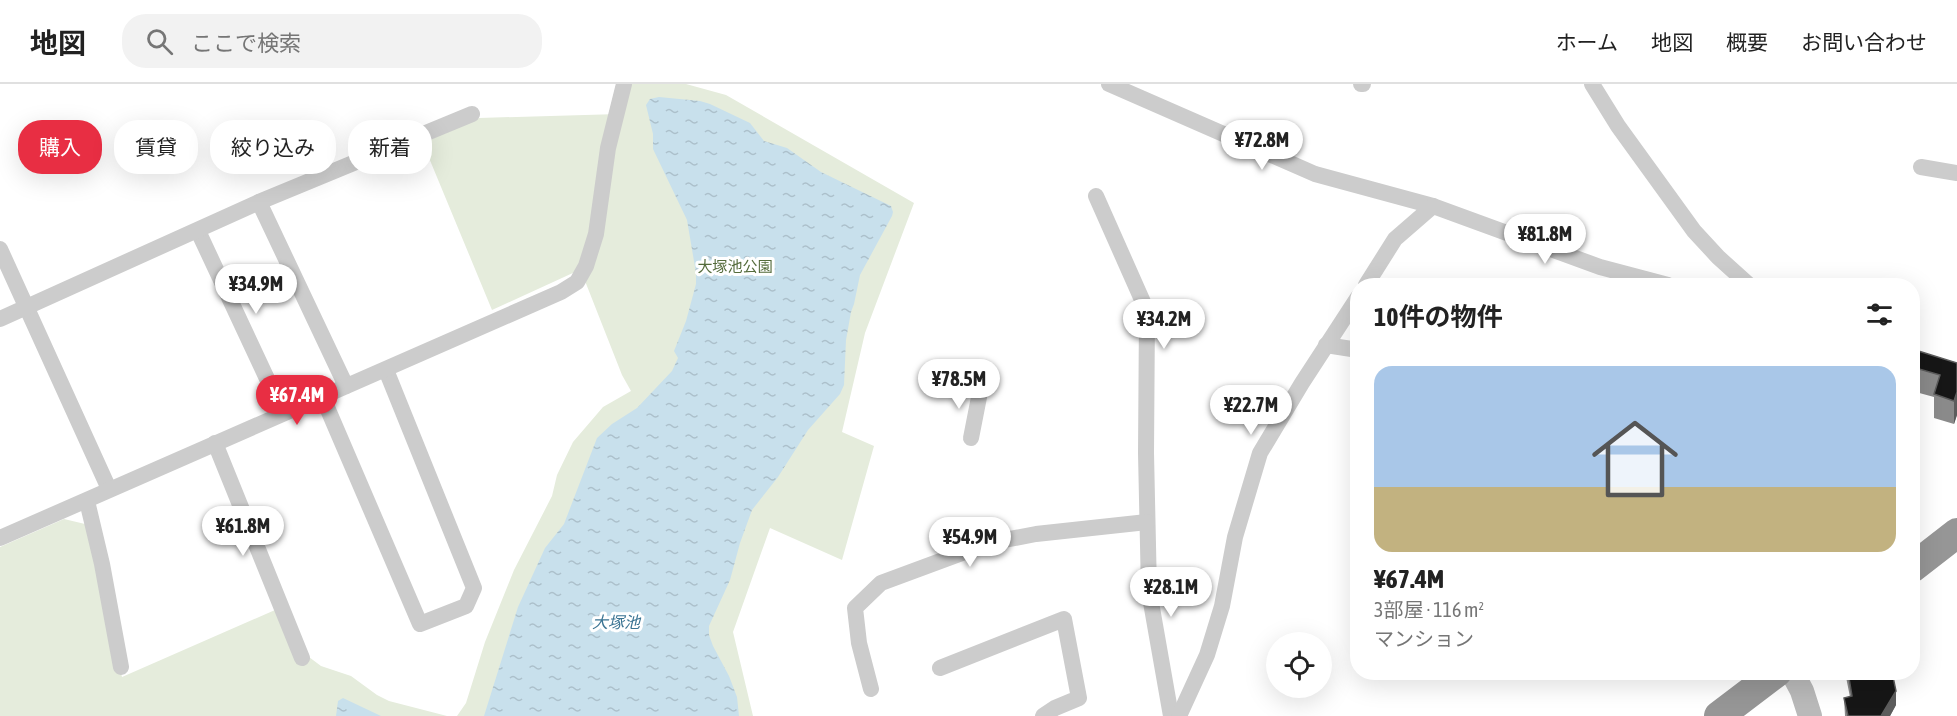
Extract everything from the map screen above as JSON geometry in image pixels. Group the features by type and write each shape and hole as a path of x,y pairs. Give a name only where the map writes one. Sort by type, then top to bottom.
{"highway":[{"path":"1920,562 1956,535"},
{"path":"1719,716 1766,680"}],"street":[{"path":"0,538 283,413 323,398 561,292 577,282 586,266 596,234 608,148 624,84"},
{"path":"1109,84 1315,174 1433,206 1600,267 1642,278"},
{"path":"1592,84 1618,126 1694,231 1741,278"},
{"path":"0,319 259,202 472,114"},
{"path":"1921,167 1957,173"},
{"path":"1096,196 1147,311 1149,591 1171,716"},
{"path":"259,202 346,386"},
{"path":"1371,278 1395,240 1433,206"},
{"path":"198,231 283,413"},
{"path":"0,249 109,489"},
{"path":"1179,716 1207,655 1219,616 1235,537 1260,453 1302,382 1350,309"},
{"path":"1326,345 1350,349"},
{"path":"323,398 420,624 466,606 474,588 386,370"},
{"path":"971,438 981,387"},
{"path":"215,443 302,658"},
{"path":"87,501 102,564 121,667"},
{"path":"871,689 859,644 855,608 881,583 989,543 1036,534 1147,522"},
{"path":"940,668 1064,619 1079,698 1043,716"},
{"path":"1796,680 1810,716"}],"green space":[{"name":"大塚池公園","path":"629,84 686,84 726,95 914,203 865,333 842,432 874,446 842,560 770,528 733,632 753,716 457,716 466,703 485,642 514,570 552,496 557,475 573,442 603,407 631,391 622,375 585,281 575,272 492,310 432,165 432,137 479,118 619,114"},
{"path":"64,519 85,524 122,677 275,610 309,657 321,666 351,676 389,701 447,716 0,716 0,547"}],"water":[{"name":"大塚池","path":"659,97 700,101 750,123 764,141 787,148 821,172 891,206 892,216 860,275 846,340 844,385 840,394 808,430 778,477 752,510 730,580 709,626 713,646 737,697 739,716 484,716 518,607 545,548 564,524 597,438 612,424 637,408 672,371 678,358 674,351 686,321 696,284 696,273 687,220 653,149 653,134 646,105 650,99"},
{"path":"343,698 381,716 336,716 338,701"}],"building":[{"path":"1920,351 1957,363 1957,392 1954,401 1934,394 1940,375 1920,369"},
{"path":"1849,680 1894,680 1896,691 1881,716 1848,716 1844,698 1852,696"}]}
